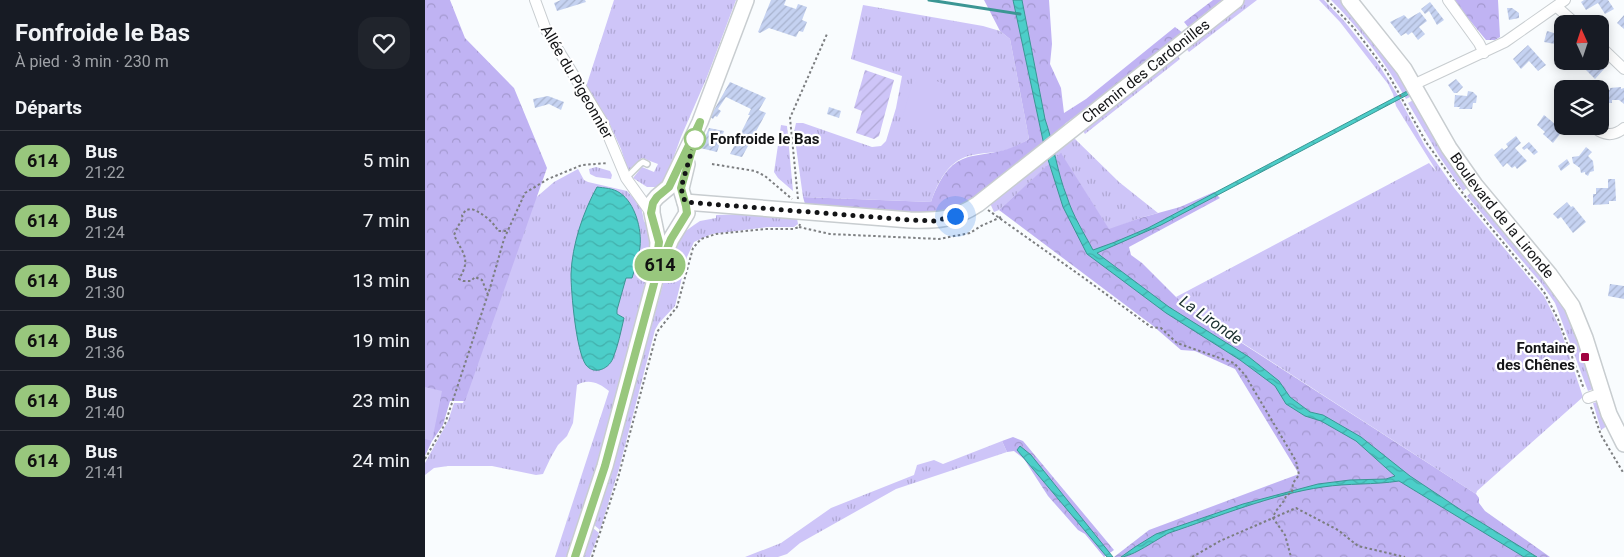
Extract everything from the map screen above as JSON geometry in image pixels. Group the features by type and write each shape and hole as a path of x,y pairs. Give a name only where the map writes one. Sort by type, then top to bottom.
{"street":[{"name":"Allée du Pigeonnier","path":"535,0 547,30 603,123 626,178 652,215"},
{"path":"656,276 659,242 652,215 653,203 669,187 675,177 727,55 746,0"},
{"path":"1449,0 1484,52"},
{"name":"Boulevard de la Lironde","path":"1349,1 1403,69 1449,148 1475,185 1549,274 1572,306 1585,338 1595,395 1609,414 1624,444"},
{"name":"Chemin des Cardonilles","path":"764,210 798,219 935,221 960,214 978,204 1037,158 1231,2"},
{"path":"1413,85 1505,42 1561,3 1570,15"},
{"path":"1609,55 1624,69"},
{"path":"575,557 605,466 656,276 668,244 687,213 681,188 700,122"},
{"path":"1609,134 1617,133 1624,128"},
{"path":"634,189 661,194 674,193 684,201 764,210"},
{"path":"652,215 659,225 673,227 702,214 764,210"}],"lane":[{"path":"626,178 640,164 647,164"}],"path":[{"path":"1327,0 1353,27 1387,72 1427,142 1459,188 1545,292 1595,395 1597,428 1624,474"},
{"path":"712,164 755,172 765,176 797,204 798,194 790,118 827,34"},
{"path":"425,459 445,424 488,295 504,239 525,192 548,179 582,166 619,161"},
{"path":"978,204 1000,217 1151,327 1161,328 1177,343 1233,363 1245,375 1296,461 1299,475 1293,483 1293,492 1286,496 1283,503 1274,512 1273,518 1285,535 1291,557"},
{"path":"488,295 483,280 478,277 471,281 459,279 464,269 465,255 454,235 463,219 463,213 471,209 492,222 498,231 508,230"},
{"path":"592,557 618,478 657,332 677,307 693,248 701,239 716,234 793,229 798,219 830,234 939,239 970,233 1000,217"},
{"path":"1192,557 1220,541 1296,508 1338,530 1358,546 1405,557"}],"green space":[{"path":"425,0 450,0 465,38 514,88 547,168 465,401 450,401 443,425 425,456"},
{"path":"614,0 736,0 665,181 658,187 647,187 633,178 642,167 654,172 658,164 642,158 628,171 610,125 586,87"},
{"path":"984,0 1049,0 1052,44 1050,64 1061,88 1064,113 1086,99 1175,27 1183,33 1119,85 1066,123 1054,136 979,196 950,215 807,211 803,197 931,202 940,181 950,168 960,160 971,156 997,152 1029,139 1010,39 1000,31"},
{"path":"1213,0 1222,0 1188,27 1184,22"},
{"path":"1244,0 1257,0 1189,52 1184,46"},
{"path":"1319,0 1324,0 1345,22 1377,62 1425,146 1455,189 1544,296 1560,328 1583,397 1477,491 1476,494 1210,322 1176,297 1429,163 1437,172 1396,106 1388,84 1340,22"},
{"path":"1331,0 1340,0 1387,58 1412,96 1406,99 1372,47"},
{"path":"1453,0 1498,0 1500,37 1495,40 1486,40"},
{"path":"863,5 983,26 1000,31 1010,39 1029,139 1010,149 973,155 957,161 941,179 931,202 803,197 794,132 796,123 803,123 872,147 881,146 886,141 896,108 902,76 851,59"},
{"path":"1176,54 1180,59 1085,134 1081,128"},
{"path":"865,70 894,80 879,136 874,139 856,133 862,111 854,108"},
{"path":"915,74 942,83 927,133 900,126"},
{"path":"1415,99 1468,187 1463,191 1439,156 1408,103"},
{"path":"781,125 787,126 793,191 774,172"},
{"path":"1073,137 1119,182 1158,213 1109,230 1061,154 999,210 994,212 989,201"},
{"path":"1061,153 1109,229 1180,207 1214,192 1220,198 1129,247 1131,255 1142,263 1176,297 1209,322 1476,494 1479,498 1479,503 1485,511 1550,557 1114,557 1149,530 1299,474 1235,369 1195,351 1181,350 1152,325 999,210"},
{"path":"596,167 610,171 611,179 596,177 590,174 589,169"},
{"path":"578,169 584,180 588,182 627,191 641,206 644,221 648,227 653,245 640,307 607,439 568,557 555,557 609,391 605,388 590,382 577,385 573,423 567,436 558,445 543,474 536,475 492,466 448,466 434,468 425,475 425,463 448,421 454,403 463,403 532,201 554,182"},
{"path":"1473,191 1515,240 1569,311 1582,353 1596,388 1588,391 1555,303 1541,283 1467,196"},
{"path":"749,214 797,218 798,224 794,227 768,227 712,234 694,242 687,257 675,306 655,330 619,469 600,530 594,525 671,255 679,236 700,221 716,218 716,215"},
{"path":"425,387 442,391 432,441 425,439"},
{"path":"1597,402 1607,426 1601,430 1593,403"},
{"path":"1013,437 1023,441 1114,550 1104,557 1085,534 1078,530 1048,496 1024,459 1014,451 1007,452 1002,441"},
{"path":"1002,441 1007,452 896,489 800,543 787,554 778,557 745,557 781,543 831,508 914,475 917,465 934,460 943,464"},
{"path":"593,528 599,533 590,557 582,557"}],"water":[{"path":"1013,0 1022,0 1045,119 1069,204 1093,250 1148,228 1409,90 1411,93 1161,225 1097,253 1169,307 1249,357 1279,381 1290,397 1310,412 1323,415 1361,437 1410,476 1537,557 1524,557 1399,481 1332,486 1285,495 1169,533 1138,551 1121,557 1156,534 1243,504 1318,484 1350,480 1386,479 1395,476 1356,441 1321,421 1305,416 1286,404 1275,386 1240,360 1166,313 1087,254 1063,207 1045,150"},
{"path":"597,187 614,190 625,197 630,203 639,225 640,247 632,278 626,278 617,310 617,314 624,318 616,349 609,364 603,369 597,370 586,365 579,347 573,307 571,274 579,229"},
{"path":"1020,446 1031,455 1113,557 1107,557 1017,450"}],"building":[{"path":"561,0 585,0 586,2 557,11 554,3"},
{"path":"771,0 786,0 784,5 796,9 798,4 807,7 802,20 807,22 803,32 799,31 796,37 769,28 760,33 758,32"},
{"path":"1584,0 1608,0 1614,9 1605,14 1598,3 1586,10 1581,2"},
{"path":"1430,2 1444,20 1437,25 1429,11 1425,14 1421,9"},
{"path":"1507,8 1512,8 1519,13 1519,18 1509,20"},
{"path":"1420,12 1427,21 1419,27 1425,34 1418,40 1412,32 1401,36 1390,22 1404,15 1408,19"},
{"path":"1624,15 1624,29 1617,23"},
{"path":"1547,31 1554,33 1554,44 1544,42"},
{"path":"1528,45 1546,65 1538,71 1529,61 1521,69 1513,59"},
{"path":"1586,70 1603,70 1595,79"},
{"path":"1456,79 1463,87 1457,93 1454,93 1448,85"},
{"path":"730,82 766,98 759,110 766,113 742,157 730,154 750,115 748,115 751,109 726,97 718,109 721,111 717,117 715,116 713,119 710,117"},
{"path":"1610,88 1624,88 1624,104 1619,100 1612,100 1612,103 1609,103"},
{"path":"1468,91 1473,92 1477,96 1476,103 1473,103 1472,109 1454,107 1455,95 1467,96"},
{"path":"548,96 564,102 561,110 549,104 535,108 533,99"},
{"path":"829,107 841,111 839,118 827,114"},
{"path":"1544,115 1554,123 1554,135 1559,135 1553,143 1537,125"},
{"path":"709,128 724,131 717,152 700,148 703,136 705,137"},
{"path":"1516,136 1521,143 1515,148 1527,161 1517,169 1515,166 1512,168 1507,163 1503,167 1494,155 1502,148 1504,150 1508,147 1506,144"},
{"path":"1529,142 1538,152 1534,155 1527,148 1524,150 1522,148"},
{"path":"1586,147 1592,152 1588,156 1593,161 1594,171 1590,172 1588,176 1585,172 1581,173 1580,168 1573,163 1572,157 1579,156"},
{"path":"1567,159 1570,164 1561,171 1558,166"},
{"path":"1608,179 1615,179 1616,201 1609,201 1609,204 1593,205 1593,194 1596,194 1596,188 1608,188"},
{"path":"1567,202 1571,207 1573,206 1586,222 1573,233 1561,217 1558,219 1553,214"},
{"path":"1610,284 1624,286 1624,299 1608,296"}],"waterway":[{"path":"929,0 1020,14"}],"bus line":[{"name":"614","path":"575,557 605,466 656,276 671,239 687,213 681,188 700,122 675,177 669,187 653,203 651,213 659,242 657,258"}],"place":[{"name":"Fonfroide le Bas","path":"695,139"},
{"name":"Fontaine des Chênes","path":"1585,357"}],"route":[{"path":"695,139 681,188 685,202 764,210 910,220 935,221 955,216"}],"water label":[{"name":"La Lironde","path":"1211,320"}]}
